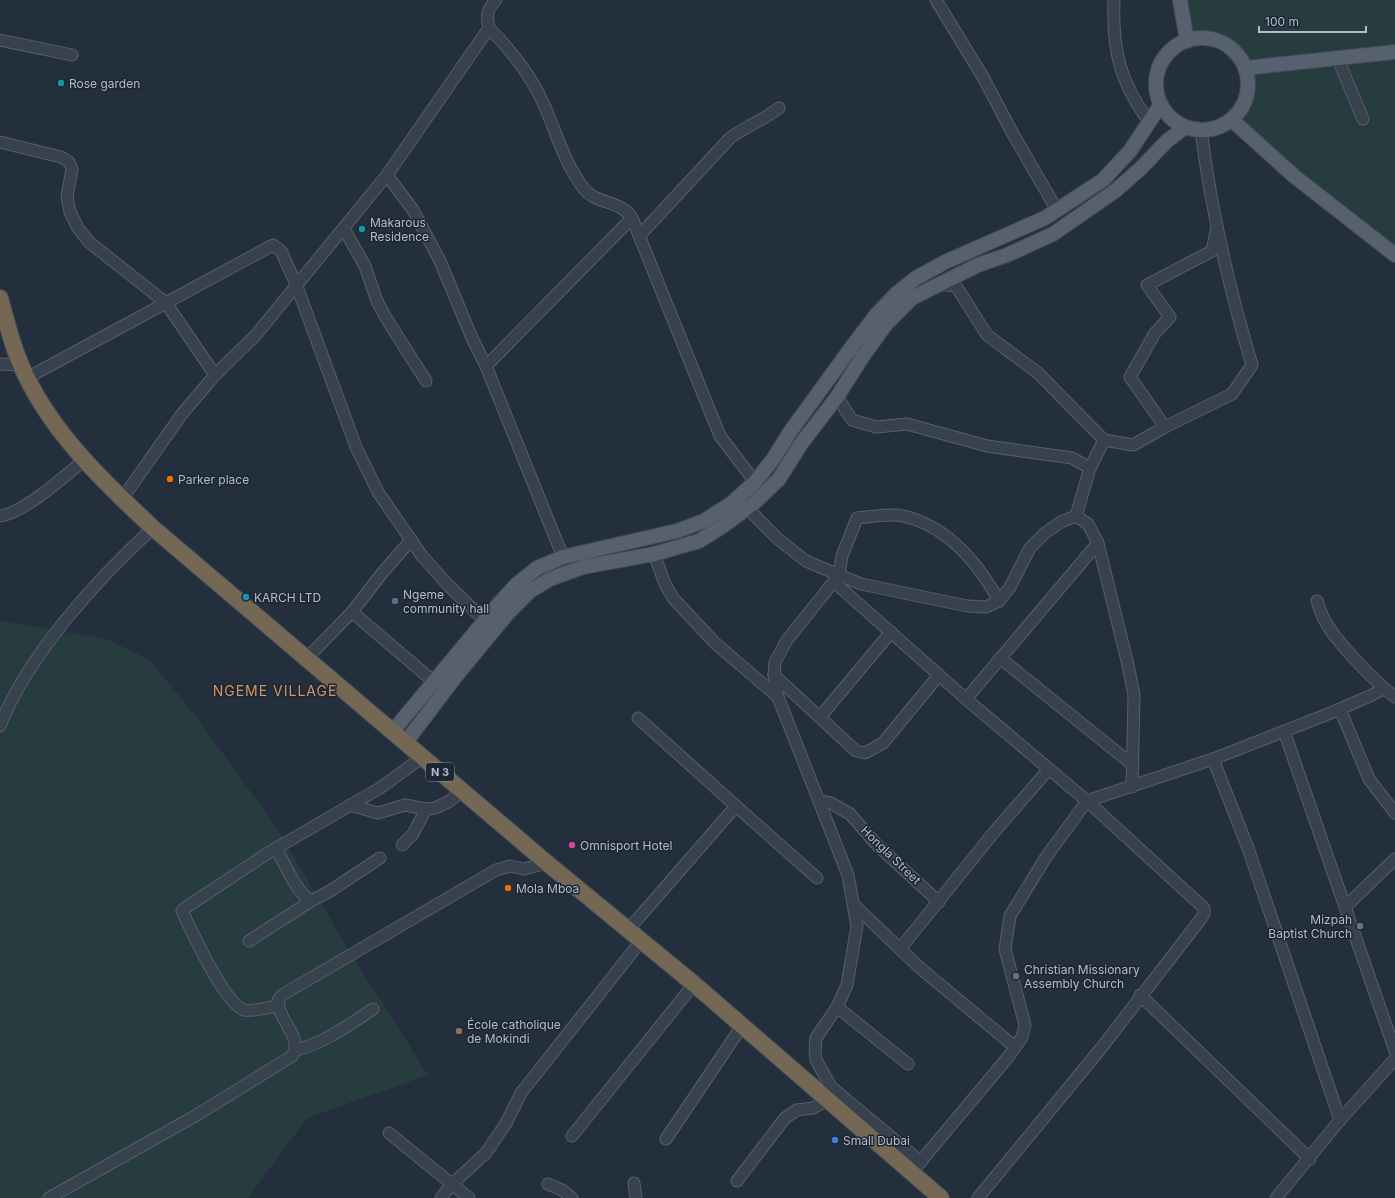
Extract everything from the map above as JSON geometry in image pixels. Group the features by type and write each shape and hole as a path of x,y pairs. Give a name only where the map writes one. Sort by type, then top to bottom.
{"highway":[{"name":"N 3","path":"0,298 24,371 58,428 84,460 122,499 153,528 547,863 694,984 828,1100 917,1167 941,1198"}],"main road":[{"path":"1180,0 1187,41"},
{"path":"1208,39 1215,40 1228,46 1238,56 1245,68 1248,82 1247,96 1241,109 1232,120 1212,129 1201,130 1185,127 1175,121 1161,104 1157,89 1158,74 1163,60 1174,48 1187,41 1208,39"},
{"path":"1245,68 1395,52"},
{"path":"393,731 484,620 516,585 537,568 563,557 677,531 704,521 732,503 755,482 851,348 876,315 897,293 916,278 1045,218 1103,180 1130,151 1150,123 1161,104"},
{"path":"1232,120 1294,176 1395,255"},
{"path":"406,742 508,613 530,591 550,579 583,567 654,554 699,541 747,508 779,480 801,444 837,397 862,356 886,324 912,298 978,265 1007,255 1053,234 1115,191 1140,169 1167,141 1185,127"}],"street":[{"path":"496,0 489,7 487,18 489,28 512,52 529,74 545,107 567,162 576,179 587,193 620,207 630,213 720,436 755,482"},
{"path":"936,0 983,77 1013,134 1057,210"},
{"path":"1114,0 1113,25 1117,54 1127,87 1150,123"},
{"path":"122,499 182,414 215,375 255,336 296,284 344,229 387,175 489,28"},
{"path":"0,40 72,55"},
{"path":"1337,57 1363,119"},
{"path":"640,235 730,138 743,129 763,121 779,108"},
{"path":"938,284 956,286 987,335 1038,373 1104,440 1133,445 1165,427 1232,394 1252,365 1239,324 1217,227 1201,130"},
{"path":"0,142 60,157 69,162 72,169 67,197 70,212 78,228 89,242 166,304 215,375"},
{"path":"387,175 413,210 440,261 472,338 486,366 563,557"},
{"path":"486,366 632,218"},
{"path":"1165,427 1130,377 1155,333 1170,317 1147,285 1212,251 1217,227"},
{"path":"344,229 365,266 377,301 386,318 426,381"},
{"path":"0,364 24,371 166,304 273,245 281,251 296,284 356,447 378,492 422,556 448,585 484,620"},
{"path":"837,397 852,420 876,427 907,424 987,446 1072,458 1090,468"},
{"path":"1076,516 1090,468 1104,440"},
{"path":"0,516 8,515 21,508 84,460"},
{"path":"747,508 778,539 806,561 836,579 891,632 939,675 1088,801 1204,908 1204,914 1200,920 1140,995 1102,1047 978,1198"},
{"path":"999,602 987,580 960,546 934,528 902,515 857,518 842,556 836,579 787,640 775,662 774,675 778,697 848,875 857,926 847,985 837,1006 816,1038 815,1050 820,1069 832,1087 917,1167 1022,1037 1025,1025 1005,949 1010,916 1046,858 1088,801 1213,759 1340,709 1383,688"},
{"path":"1076,516 1088,524 1098,543 1134,695 1132,787"},
{"path":"836,579 966,606 986,607 999,602 1010,587 1030,548 1044,533 1061,522 1076,516"},
{"path":"0,726 6,711 31,666 54,636 124,554 153,528"},
{"path":"307,658 352,612 383,572 411,540"},
{"path":"966,699 1098,543"},
{"path":"654,554 665,584 673,598 715,643 778,697"},
{"path":"1317,601 1324,619 1336,637 1383,688 1395,697"},
{"path":"352,612 433,681"},
{"path":"820,717 891,632"},
{"path":"1000,658 1133,765"},
{"path":"774,675 856,751 865,752 874,749 883,743 939,675"},
{"path":"1340,709 1369,779 1395,813"},
{"path":"638,718 817,878"},
{"path":"1284,731 1395,1051"},
{"path":"278,1006 245,1010 235,1004 221,985 182,912 184,908 276,848 380,788 423,757"},
{"path":"1213,759 1248,848 1340,1120"},
{"path":"900,949 995,831 1049,769"},
{"path":"350,805 378,813 405,805 426,809 435,808 448,802 463,791"},
{"name":"Hongla Street","path":"820,801 831,803 850,814 877,845 939,902"},
{"path":"628,930 736,806"},
{"path":"402,845 413,834 426,809"},
{"path":"276,848 298,888 306,898 311,901"},
{"path":"249,941 311,901 343,883 380,858"},
{"path":"1345,906 1395,859"},
{"path":"49,1198 195,1116 292,1056 296,1050 296,1042 281,1016 278,1006 278,1000 282,995 496,870 510,866 524,870 547,863"},
{"path":"854,905 926,973 1015,1047"},
{"path":"441,1198 451,1185 486,1153 506,1123 521,1093 641,941"},
{"path":"572,1136 694,984"},
{"path":"1140,995 1310,1159"},
{"path":"837,1006 908,1064"},
{"path":"296,1050 310,1047 347,1027 373,1009"},
{"path":"666,1139 742,1026"},
{"path":"1276,1198 1310,1159 1340,1120 1395,1059"},
{"path":"737,1181 785,1118 797,1110 814,1108 828,1100"},
{"path":"389,1133 451,1185 469,1198"},
{"path":"634,1183 636,1198"},
{"path":"548,1184 562,1190 572,1198"}],"green space":[{"path":"1171,0 1395,0 1395,252 1370,237 1238,119 1249,103 1252,86 1250,70 1243,55 1232,44 1218,36 1201,34 1182,39"},
{"path":"0,621 106,639 150,660 194,714 275,825 345,944 428,1075 307,1118 248,1198 0,1198"}],"place":[{"name":"Rose garden","path":"61,83"},
{"name":"Makarous Residence","path":"362,229"},
{"name":"Parker place","path":"170,479"},
{"name":"KARCH LTD","path":"246,597"},
{"name":"Ngeme community hall","path":"395,601"},
{"name":"Omnisport Hotel","path":"572,845"},
{"name":"Mola Mboa","path":"508,888"},
{"name":"Mizpah Baptist Church","path":"1360,926"},
{"name":"Christian Missionary Assembly Church","path":"1016,976"},
{"name":"École catholique de Mokindi","path":"459,1031"},
{"name":"Small Dubai","path":"835,1140"}],"district":[{"name":"NGEME VILLAGE","path":"275,690"}]}
